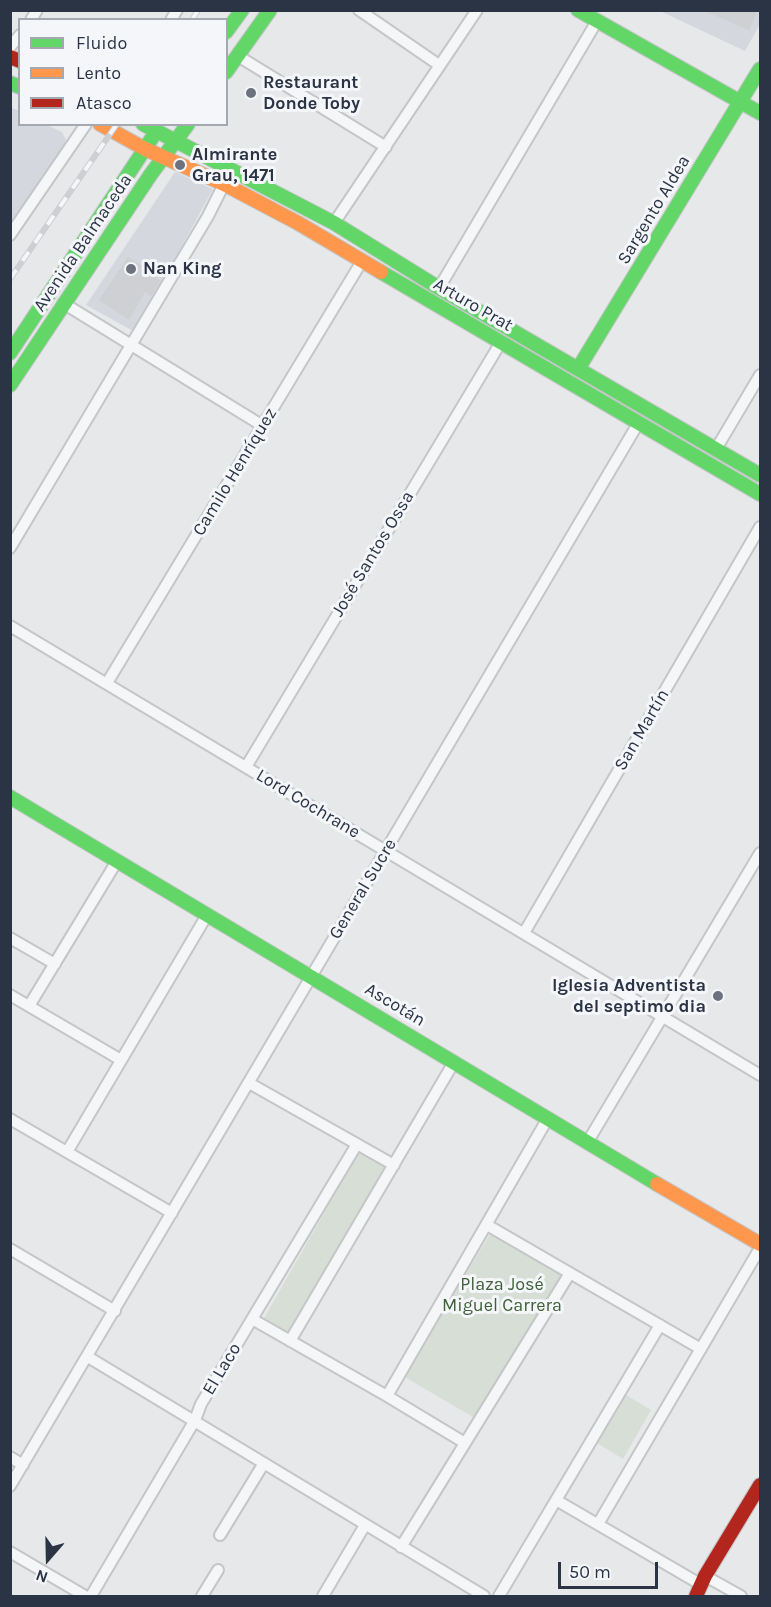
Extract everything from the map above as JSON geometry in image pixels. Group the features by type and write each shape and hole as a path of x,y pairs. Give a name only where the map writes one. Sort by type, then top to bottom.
{"main road":[{"path":"228,30 242,10"},
{"path":"228,69 270,10"},
{"path":"578,10 760,113"},
{"name":"Sargento Aldea","path":"578,369 760,69"},
{"name":"Arturo Prat","path":"104,126 145,149 224,184 298,224 760,494"},
{"name":"Avenida Balmaceda","path":"10,385 63,303 187,126"},
{"name":"Arturo Prat","path":"159,128 176,141 334,223 438,288 760,475"},
{"name":"Avenida Balmaceda","path":"10,353 159,128"},
{"name":"Ascotán","path":"10,797 760,1246"},
{"path":"701,1586 760,1485"}],"street":[{"path":"359,10 439,65"},
{"path":"334,223 477,10"},
{"path":"438,288 597,21"},
{"path":"238,56 386,147"},
{"path":"10,235 85,126"},
{"path":"12,541 208,216 224,184"},
{"name":"Camilo Henríquez","path":"107,683 362,261"},
{"path":"63,303 263,426"},
{"name":"José Santos Ossa","path":"246,767 501,342"},
{"path":"716,449 760,375"},
{"name":"General Sucre","path":"10,1486 639,422"},
{"name":"San Martín","path":"524,933 760,527"},
{"name":"Lord Cochrane","path":"10,626 760,1075"},
{"path":"587,1143 760,853"},
{"path":"29,1006 117,861"},
{"path":"67,1152 207,915"},
{"path":"10,938 55,964"},
{"path":"10,995 121,1060"},
{"path":"290,1341 454,1062"},
{"path":"249,1083 394,1165"},
{"path":"387,1396 548,1118"},
{"path":"10,1119 172,1213"},
{"name":"El Laco","path":"91,1596 195,1420 201,1404 357,1144"},
{"path":"487,1225 701,1349"},
{"path":"598,1524 760,1246"},
{"path":"12,1254 115,1311"},
{"path":"401,1547 570,1273"},
{"path":"252,1319 465,1443"},
{"path":"498,1596 660,1325"},
{"path":"88,1357 484,1596"},
{"path":"10,1457 23,1465"},
{"path":"220,1534 264,1463"},
{"path":"556,1500 701,1586 741,1596"},
{"path":"323,1596 365,1525"},
{"path":"10,1552 85,1596"},
{"path":"202,1596 218,1570"}],"shaded area":[{"path":"660,11 760,11 760,24 745,51"},
{"path":"10,107 18,111 18,126 49,126 62,132 66,140 11,223"},
{"path":"175,172 213,189 135,332 86,305"}],"green space":[{"path":"359,1152 387,1168 288,1334 263,1320"},
{"name":"Plaza José Miguel Carrera","path":"491,1233 565,1276 473,1417 403,1376"},
{"path":"626,1395 651,1410 623,1459 597,1443"}],"building":[{"path":"702,10 758,10 749,30"},
{"path":"128,257 148,269 160,281 151,296 145,292 129,320 99,300"}],"railway":[{"path":"193,18 198,10"},
{"path":"10,279 116,126"}],"traffic: fast":[{"path":"228,29 242,10"},
{"path":"228,69 270,10"},
{"path":"578,10 760,113"},
{"path":"578,369 760,69"},
{"path":"10,83 18,86"},
{"path":"147,126 334,223 439,288 760,475"},
{"path":"10,385 151,174 187,126"},
{"path":"10,353 152,138"},
{"path":"381,272 760,494"},
{"path":"10,797 657,1184"}],"traffic: slow":[{"path":"104,126 145,149 224,184 298,223 381,272"},
{"path":"657,1184 760,1244"}],"traffic: jam":[{"path":"10,57 18,60"},
{"path":"696,1596 705,1576 760,1485"}],"place":[{"name":"Restaurant Donde Toby","path":"251,93"},
{"name":"Almirante Grau, 1471","path":"180,165"},
{"name":"Nan King","path":"131,269"},
{"name":"Iglesia Adventista del septimo dia","path":"718,996"}]}
